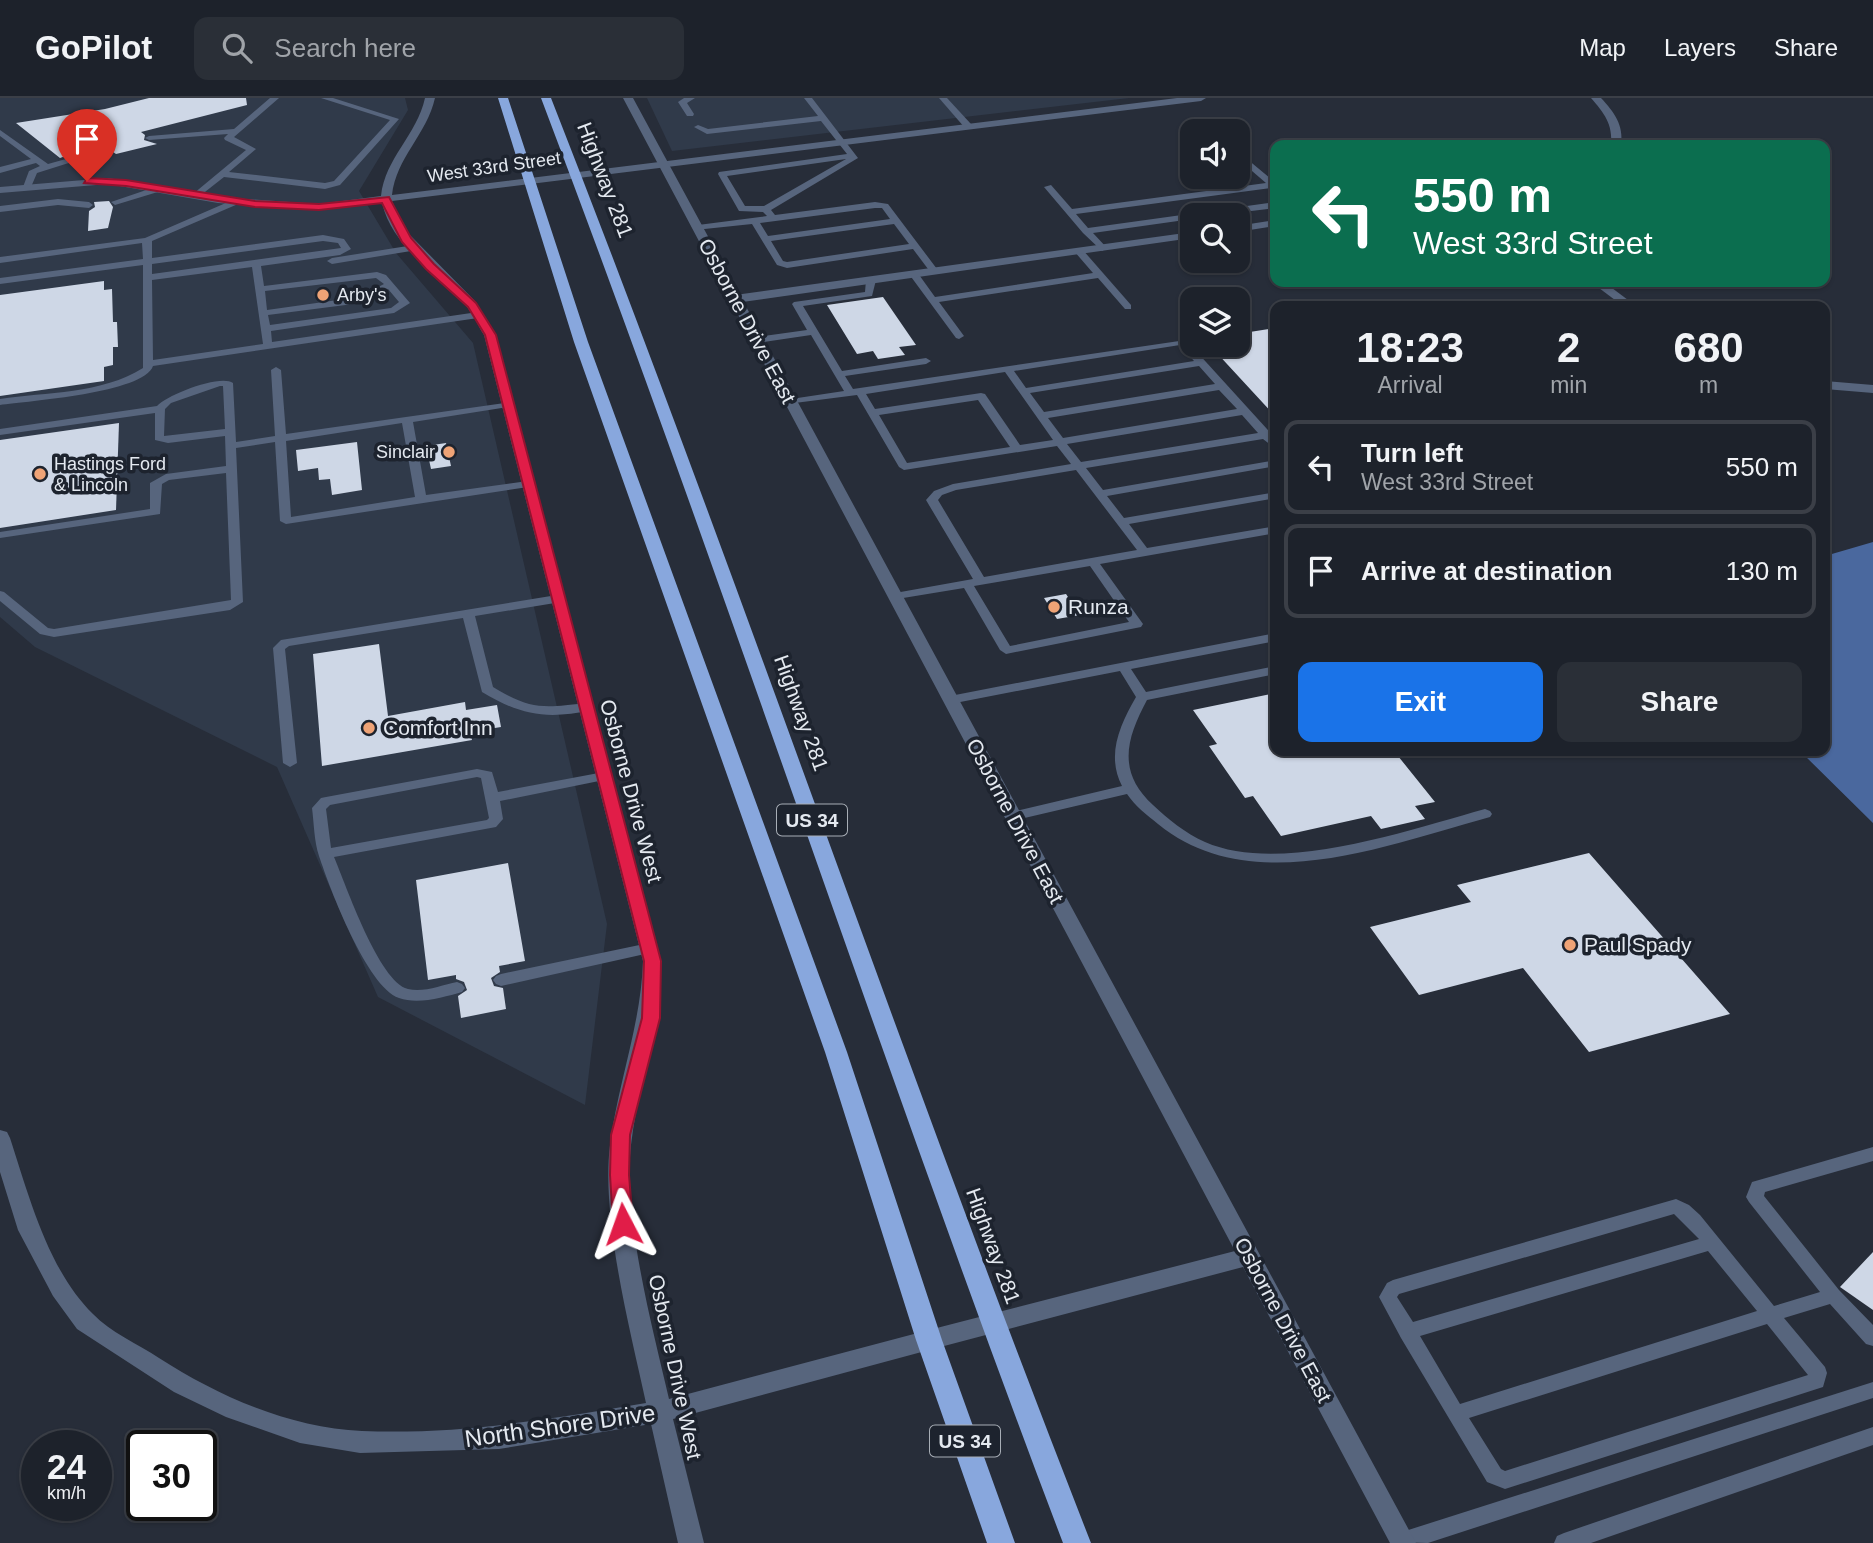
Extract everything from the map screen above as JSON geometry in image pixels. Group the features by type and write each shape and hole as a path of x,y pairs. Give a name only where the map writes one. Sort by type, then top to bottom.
{"highway":[{"name":"US 34","path":"503,98 581,342 836,1052 929,1339 1001,1543"},
{"name":"Highway 281","path":"547,98 643,349 992,1323 1077,1543"}],"street":[{"path":"385,200 388,179 425,120 430,98"},
{"name":"Osborne Drive East","path":"628,98 1403,1543"},
{"name":"West 33rd Street","path":"0,190 108,181 235,202 319,207 1201,98"},
{"path":"1596,98 1610,113 1618,129 1617,140"},
{"name":"Osborne Drive West","path":"385,200 397,227 414,248 472,305 490,335 649,948 654,992 651,1018 621,1135 619,1175 623,1224 658,1412 691,1543"},
{"path":"1250,227 1270,224"},
{"path":"736,299 1180,237"},
{"path":"1604,287 1623,301"},
{"path":"1830,385 1873,389"},
{"name":"North Shore Drive","path":"0,1138 29,1230 61,1289 85,1322 182,1385 234,1410 300,1432 360,1443 424,1443 499,1438 658,1412 1249,1256"}],"lane":[{"path":"196,195 252,149 228,138 275,98"},
{"path":"222,174 326,186 337,183 395,119 325,98"},
{"path":"690,114 682,102 691,98"},
{"path":"808,98 852,156"},
{"path":"943,98 968,126"},
{"path":"698,127 707,132 823,118"},
{"path":"149,138 234,131"},
{"path":"0,132 41,163"},
{"path":"0,170 109,149"},
{"path":"852,156 853,158 766,209 742,209 722,174 852,156"},
{"path":"27,187 33,171 41,163"},
{"path":"1250,165 1270,182"},
{"path":"1048,187 1102,248"},
{"path":"1070,212 1270,187"},
{"path":"114,202 158,189"},
{"path":"0,260 147,240 235,202"},
{"path":"0,209 51,203 89,205"},
{"path":"698,228 875,205 885,206 934,271"},
{"path":"1250,208 1270,206"},
{"path":"766,209 772,218"},
{"path":"1086,231 1180,218"},
{"path":"766,239 895,220"},
{"path":"755,221 780,263 787,265 916,246"},
{"path":"0,281 323,238 341,241 346,249 257,268"},
{"path":"0,402 110,386 141,376 149,364 147,240"},
{"path":"146,278 257,268 414,248"},
{"path":"1079,251 1128,307"},
{"path":"257,268 268,346"},
{"path":"914,274 959,336"},
{"path":"260,289 368,275 383,277 405,299 405,303 394,310 265,329"},
{"path":"933,300 1100,275"},
{"path":"871,280 869,294 797,304 839,374 873,413 904,467 1245,411"},
{"path":"263,313 361,300 389,285"},
{"path":"149,364 478,315"},
{"path":"757,340 813,332"},
{"path":"791,402 1182,342 1270,439"},
{"path":"839,374 926,361"},
{"path":"1024,391 1201,363"},
{"path":"1007,369 1144,552"},
{"path":"276,370 286,521 527,484"},
{"path":"0,595 44,631 54,633 230,606 237,602 228,383 219,383 167,401 160,409 159,438 168,440 230,432"},
{"path":"1041,416 1222,386"},
{"path":"873,413 981,396 1017,449"},
{"path":"231,446 508,404"},
{"path":"0,432 160,409"},
{"path":"407,419 421,499"},
{"path":"981,582 932,500 938,493 953,487 1266,435"},
{"path":"1100,494 1270,464"},
{"path":"0,535 156,512 156,483 166,477 232,469"},
{"path":"1122,522 1270,496"},
{"path":"895,597 1270,529"},
{"path":"967,584 1006,650 1138,624 1093,562"},
{"path":"290,763 279,648 285,643 557,599"},
{"path":"468,614 487,689 508,703 535,713 586,708"},
{"path":"950,700 1270,638"},
{"path":"1123,666 1142,697"},
{"path":"1270,671 1142,697 1128,722 1119,761 1122,779 1141,803 1177,832 1206,848 1257,858 1294,859 1325,854 1485,814"},
{"path":"325,854 491,824 496,819 487,775 477,773 326,801 319,808 325,854 356,930 388,988 402,994 422,995 457,988"},
{"path":"493,798 604,776"},
{"path":"1012,816 1130,789"},
{"path":"501,980 649,948"},
{"path":"1873,1154 1758,1187 1755,1197 1833,1295 1873,1339"},
{"path":"1676,1206 1688,1212 1711,1242 1818,1373 1816,1381 1505,1480 1494,1476 1388,1297 1393,1288 1676,1206"},
{"path":"1407,1332 1711,1242"},
{"path":"1456,1414 1833,1295"},
{"path":"1403,1543 1873,1390"},
{"path":"1564,1543 1873,1436"}],"shaded area":[{"path":"0,98 405,98 408,110 359,191 396,253 473,343 607,924 585,1105 378,997 277,767 35,647 0,617"},
{"path":"647,98 1129,98 672,151"}],"water":[{"path":"1873,542 1873,823 1805,756 1830,756 1830,555"}],"building":[{"path":"149,98 246,98 247,105 141,132 145,135 144,140 157,144 116,154 113,152 114,147 102,143 60,158 16,123 105,109"},
{"path":"109,201 113,207 108,228 88,231 89,211 95,207 94,202"},
{"path":"104,281 104,290 112,289 113,322 117,322 118,347 113,347 113,365 104,367 104,381 0,396 0,295"},
{"path":"883,297 916,345 899,347 905,355 878,359 873,351 857,354 827,305"},
{"path":"1270,329 1270,411 1221,357 1250,357 1250,332"},
{"path":"119,423 116,510 0,528 0,440"},
{"path":"357,442 362,490 332,495 330,479 319,480 318,468 298,471 296,450"},
{"path":"446,443 451,466 431,469 426,446"},
{"path":"1066,594 1080,615 1057,619 1044,598"},
{"path":"379,644 388,716 465,702 466,710 497,705 501,727 470,732 472,740 322,766 313,654"},
{"path":"1270,694 1270,756 1398,756 1435,802 1415,806 1425,819 1381,829 1371,816 1281,836 1253,796 1245,798 1209,746 1217,744 1193,710"},
{"path":"1589,853 1730,1014 1589,1052 1523,968 1419,995 1370,927 1471,902 1457,885"},
{"path":"508,863 525,961 499,966 500,972 491,978 494,986 503,988 506,1009 461,1018 458,996 467,990 464,982 456,979 456,975 428,980 416,880"},
{"path":"1873,1252 1873,1310 1840,1287"}],"place":[{"name":"Arby's","path":"323,295"},
{"name":"Sinclair","path":"449,452"},
{"name":"Hastings Ford & Lincoln","path":"40,474"},
{"name":"Runza","path":"1054,607"},
{"name":"Comfort Inn","path":"369,728"},
{"name":"Paul Spady","path":"1570,945"}],"route":[{"path":"87,181 126,183 255,204 319,207 385,200 406,240 430,267 472,305 490,335 652,961 654,992 651,1018 621,1135 619,1175 623,1224"}]}
